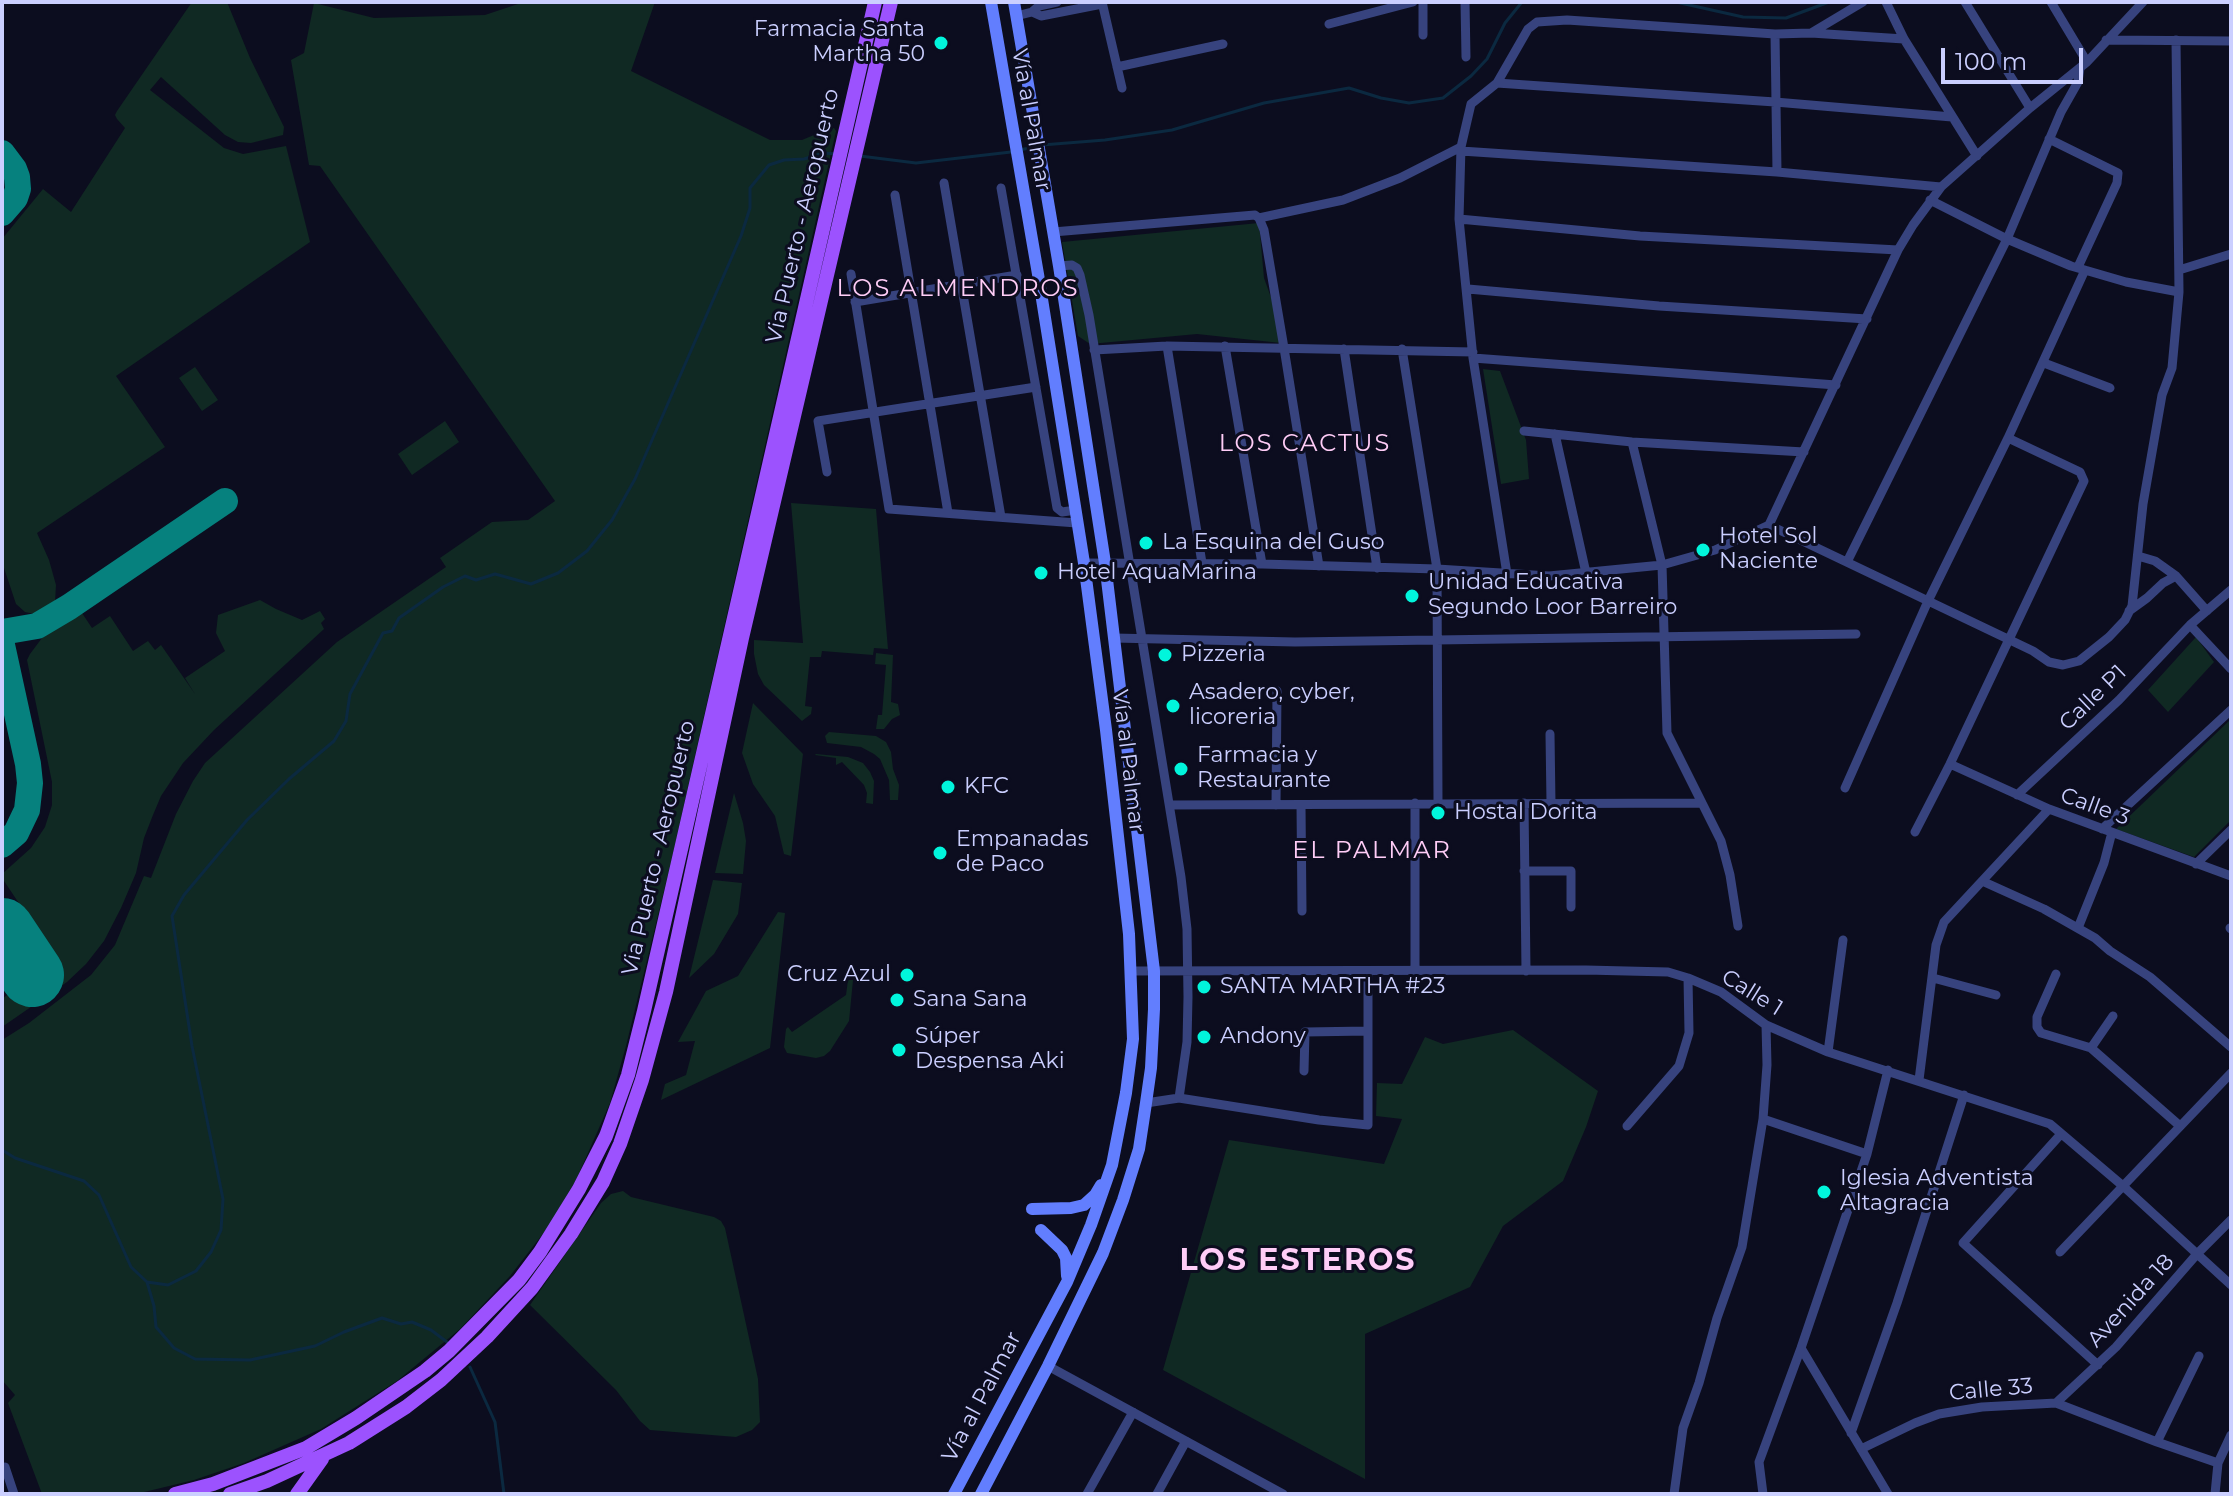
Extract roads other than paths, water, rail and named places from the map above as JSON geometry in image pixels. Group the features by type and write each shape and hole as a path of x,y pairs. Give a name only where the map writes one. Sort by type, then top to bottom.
{"main road":[{"name":"Via Puerto - Aeropuerto","path":"854,126 875,2"},
{"name":"Via Puerto - Aeropuerto","path":"175,1494 213,1484 306,1448 425,1371 519,1280 579,1189 606,1136 628,1075 839,187 891,2"},
{"name":"Vía al Palmar","path":"954,1494 1067,1282 1091,1225 1112,1165 1133,1039 1132,971 1084,563 991,2"},
{"name":"Vía al Palmar","path":"984,1493 1103,1253 1123,1200 1139,1149 1151,1068 1154,1009 1154,971 1105,563 1014,2"},
{"name":"Via Puerto - Aeropuerto","path":"230,1494 268,1488 349,1443 406,1407 441,1380 487,1337 532,1288 603,1182 642,1080 666,992 839,187"},
{"path":"1032,1209 1084,1205 1095,1195 1112,1165"},
{"path":"1041,1230 1062,1250 1066,1258 1067,1282"},
{"path":"297,1494 325,1455"},
{"path":"261,1466 268,1488"},
{"path":"243,1473 250,1491"}],"street":[{"path":"1016,16 1057,2"},
{"path":"1329,24 1413,2"},
{"path":"1423,2 1423,35"},
{"path":"1465,2 1466,57"},
{"path":"1811,33 1863,2"},
{"path":"1886,2 1904,39 1977,156"},
{"path":"1965,2 2030,108"},
{"path":"1847,562 2007,239 2061,112 2078,82 2083,65 2051,2"},
{"path":"1032,12 1041,16 1102,3 1122,88"},
{"path":"1084,563 1262,564 1549,576 1662,565 1715,550 1769,525 1898,250 1930,200 2030,108 2083,65 2137,5"},
{"path":"1507,574 1473,355 1459,219 1461,149 1471,104 1497,83 1528,29 1537,22 1567,20 1904,39"},
{"path":"1775,34 1777,172"},
{"path":"2106,40 2231,41"},
{"path":"1769,525 2049,662 2063,665 2079,661 2125,620 2132,606 2143,504 2162,395 2172,368 2179,292 2176,40"},
{"path":"1117,67 1223,44"},
{"path":"1497,83 1952,117"},
{"path":"1845,788 1928,601 2044,363 2117,183 2118,173 2049,139"},
{"path":"1259,218 1343,200 1400,178 1461,149 1941,187"},
{"path":"944,183 1001,517"},
{"path":"1001,188 1057,508 1077,517"},
{"path":"895,195 948,513"},
{"path":"1930,200 2007,239 2081,269 2179,292"},
{"path":"1053,232 1255,215 1259,218 1264,230 1319,566"},
{"path":"1459,219 1640,236 1898,250"},
{"path":"2179,270 2231,254"},
{"path":"1059,266 1072,265 1080,275 1170,805 1187,929 1187,1042 1179,1098"},
{"path":"851,274 889,509 1001,517 1077,517"},
{"path":"855,302 1017,275"},
{"path":"1468,289 1659,306 1867,319"},
{"path":"1094,350 1167,346 1402,349 1836,385"},
{"path":"1167,346 1202,563"},
{"path":"1225,346 1262,564"},
{"path":"1344,349 1377,568"},
{"path":"1402,349 1437,569 1438,803"},
{"path":"2044,363 2110,388"},
{"path":"827,472 818,421 1036,387"},
{"path":"1524,431 1632,442 1804,452"},
{"path":"1555,434 1586,573"},
{"path":"1915,832 2084,481 2080,472 2008,438"},
{"path":"1632,442 1662,565 1667,733 1721,841 1738,926"},
{"path":"2138,556 2155,561 2176,576 2207,611"},
{"path":"2129,611 2176,576"},
{"name":"Calle P1","path":"2017,795 2119,700 2190,625 2231,590"},
{"path":"2190,625 2231,669"},
{"path":"1114,638 1295,642 1856,634"},
{"path":"1276,805 1277,691"},
{"path":"2078,928 2104,863 2107,830 2231,710"},
{"path":"1550,734 1551,803"},
{"name":"Calle 3","path":"1950,764 2049,809 2231,876"},
{"path":"1415,803 1415,971"},
{"path":"1524,803 1526,971"},
{"path":"1170,805 1702,803"},
{"path":"1301,805 1302,911"},
{"path":"1919,1080 1936,945 1944,922 2049,809"},
{"path":"2196,864 2231,830"},
{"path":"1524,871 1571,871 1571,907"},
{"path":"1982,881 2044,909 2095,938 2150,977 2231,1047"},
{"path":"1828,1052 1843,940"},
{"name":"Calle 1","path":"1132,971 1668,972 1721,992 1766,1025 1828,1052 2050,1124 2231,1285"},
{"path":"1146,1103 1179,1098 1368,1125 1368,971"},
{"path":"2056,974 2037,1017 2037,1027 2041,1033 2091,1048 2180,1126"},
{"path":"1627,1126 1679,1066 1689,1033 1688,978"},
{"path":"1933,978 1996,995"},
{"path":"2091,1048 2113,1016"},
{"path":"1674,1494 1683,1428 1742,1247 1763,1119 1766,1025"},
{"path":"1304,1071 1305,1032 1368,1031"},
{"path":"1763,1494 1759,1462 1867,1154 1888,1070"},
{"path":"2060,1252 2231,1073"},
{"path":"1851,1433 1897,1303 1964,1095"},
{"path":"1763,1119 1867,1154"},
{"path":"2061,1134 1963,1243 2098,1365"},
{"name":"Avenida 18","path":"2056,1403 2098,1365 2231,1220"},
{"path":"1801,1348 1888,1494"},
{"path":"2157,1442 2199,1356"},
{"path":"1048,1366 1283,1494"},
{"name":"Calle 33","path":"1861,1449 1939,1414 1982,1407 2056,1403 2157,1442 2224,1457"},
{"path":"1087,1494 1133,1412"},
{"path":"2215,1494 2231,1435"},
{"path":"1157,1494 1186,1441"},
{"path":"5,1467 14,1494"}],"waterway":[{"path":"1042,145 1172,130 1264,103 1349,88 1409,103 1443,98 1487,59 1505,23 1522,2"},
{"path":"1676,2 1743,17 1786,18 1829,2"},
{"path":"1019,150 1035,147"},
{"path":"860,156 916,163 1011,152"},
{"path":"2,1150 15,1158 84,1181 99,1195 131,1267 147,1282 168,1285 196,1271 211,1252 221,1230 223,1199 192,1046 172,916 184,895 247,820 334,741 346,721 350,694 383,633 392,631 399,618 443,587 465,576 476,580 495,574 531,584 558,573 587,551 612,520 635,479 741,236 750,208 750,188 769,165 823,153 837,154"},
{"path":"147,1282 156,1327 174,1348 195,1359 250,1360 315,1346 382,1318 401,1324 412,1322 431,1330 447,1342"},
{"path":"470,1367 495,1422 504,1494"}],"place":[{"name":"Farmacia Santa Martha 50","path":"941,43"},
{"name":"La Esquina del Guso","path":"1146,543"},
{"name":"Hotel Sol Naciente","path":"1703,550"},
{"name":"Hotel AquaMarina","path":"1041,573"},
{"name":"Unidad Educativa Segundo Loor Barreiro","path":"1412,596"},
{"name":"Pizzeria","path":"1165,655"},
{"name":"Asadero, cyber, licoreria","path":"1173,706"},
{"name":"Farmacia y Restaurante","path":"1181,769"},
{"name":"KFC","path":"948,787"},
{"name":"Hostal Dorita","path":"1438,813"},
{"name":"Empanadas de Paco","path":"940,853"},
{"name":"Cruz Azul","path":"907,975"},
{"name":"SANTA MARTHA #23","path":"1204,987"},
{"name":"Sana Sana","path":"897,1000"},
{"name":"Andony","path":"1204,1037"},
{"name":"Súper Despensa Aki","path":"899,1050"},
{"name":"Iglesia Adventista Altagracia","path":"1824,1192"}],"district":[{"name":"LOS ALMENDROS","path":"958,289"},
{"name":"LOS CACTUS","path":"1305,444"},
{"name":"EL PALMAR","path":"1372,851"},
{"name":"LOS ESTEROS","path":"1298,1261"}]}
